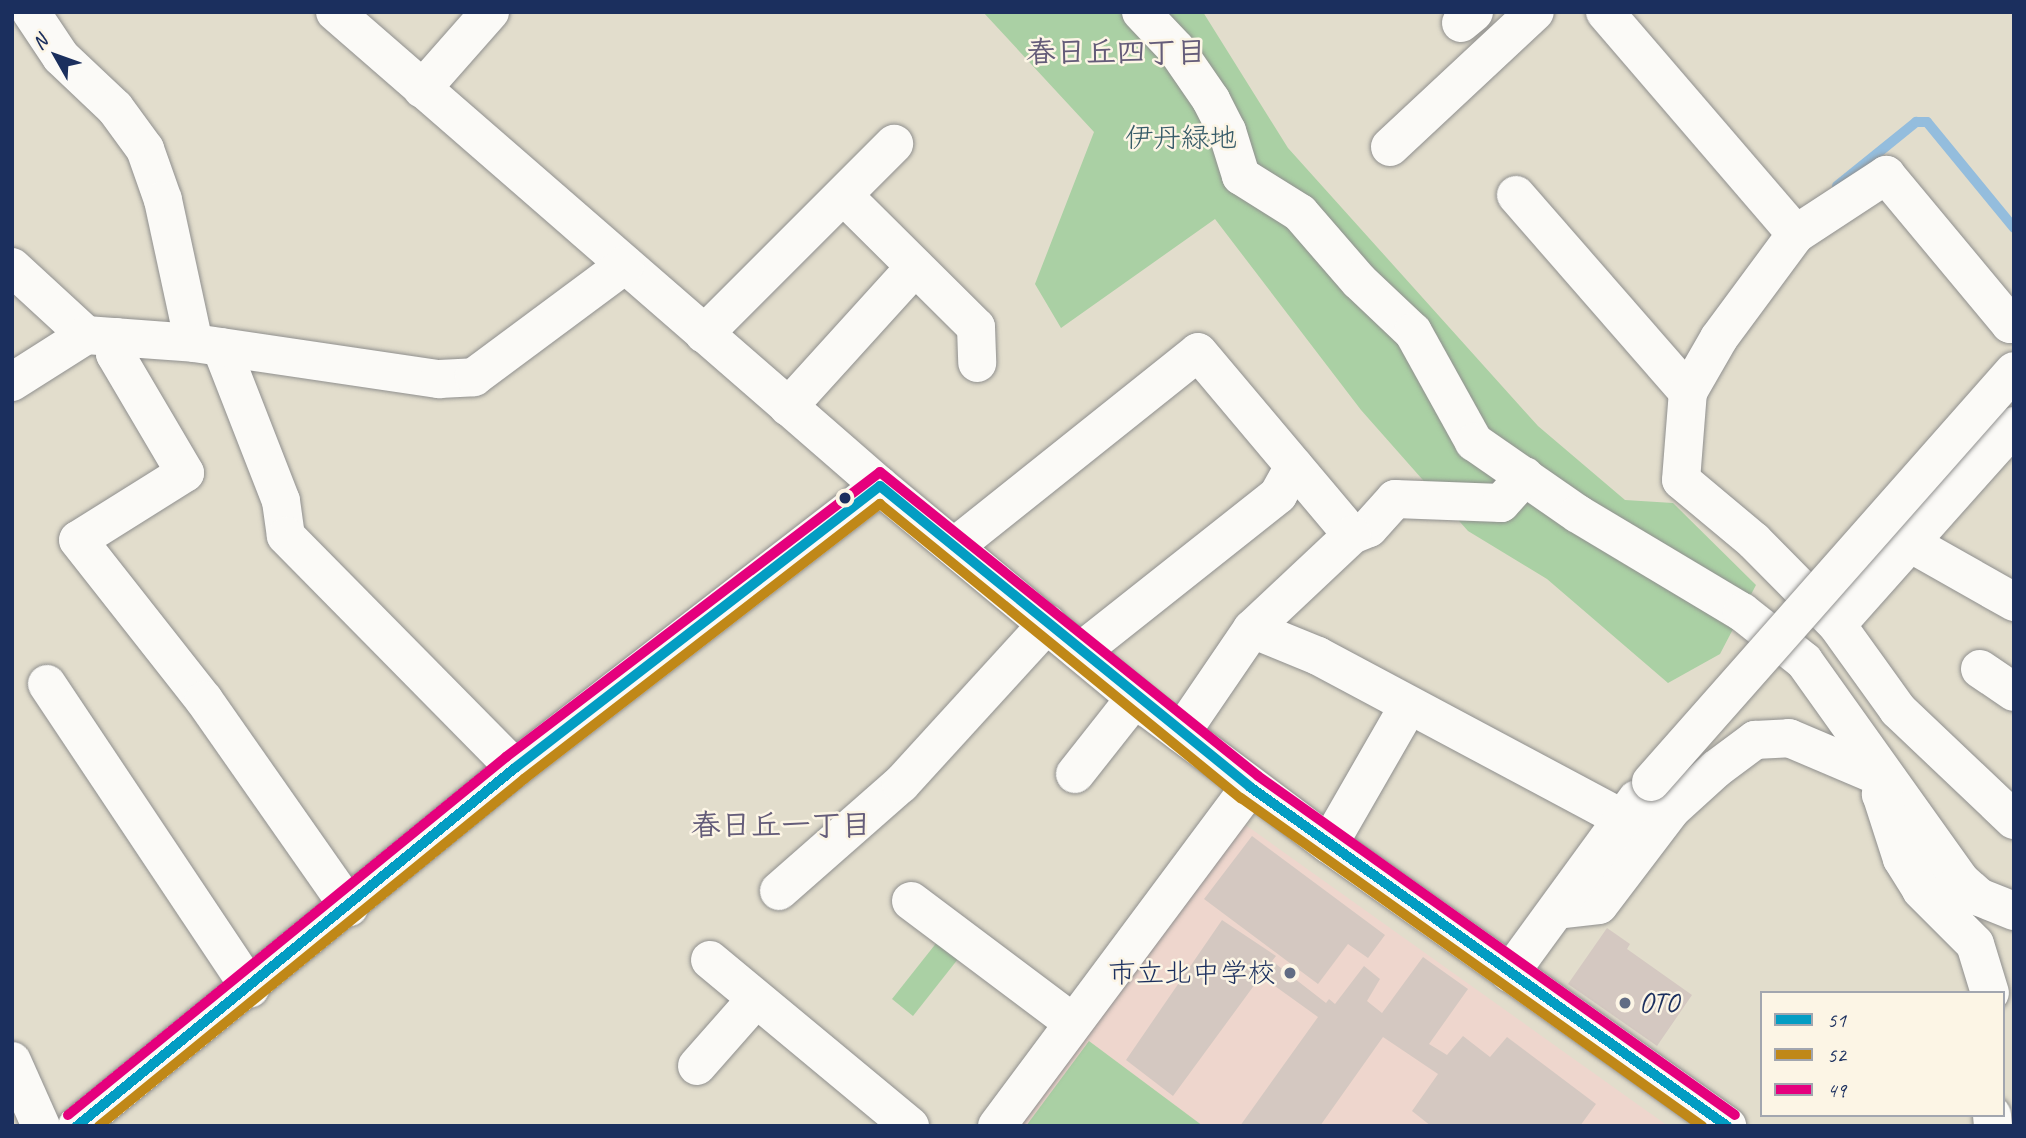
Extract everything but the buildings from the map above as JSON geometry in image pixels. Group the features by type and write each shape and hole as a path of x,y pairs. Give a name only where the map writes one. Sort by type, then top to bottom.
{"street":[{"path":"31,12 61,57 115,108 145,149 207,345 281,500 286,536 515,768"},
{"path":"335,12 880,486 1142,703 1329,844 1727,1126"},
{"path":"422,89 490,12"},
{"path":"1141,12 1176,49 1211,100 1227,131 1241,176 1300,213 1359,281 1413,332 1474,442 1578,514 1742,612 1804,661 1960,880 1979,897 2014,911"},
{"path":"1390,147 1427,126 1535,12"},
{"path":"1605,12 1796,234"},
{"path":"704,334 894,145"},
{"path":"2014,321 2010,324 1886,175 1796,234 1719,338 1688,392 1681,480 1754,541 1837,625 1898,710 2014,820"},
{"path":"1517,195 1688,392"},
{"path":"844,196 976,327 977,363"},
{"path":"12,382 101,336 207,345 439,379 474,377 625,265"},
{"path":"12,267 101,336 115,354 185,473 78,540 204,700 349,907"},
{"path":"788,407 915,267"},
{"path":"954,547 1198,352 1352,535"},
{"path":"1510,973 1651,782 2014,371"},
{"path":"1837,625 1908,542 2014,426"},
{"path":"1080,652 1278,495 1294,466"},
{"path":"1181,733 1252,629 1352,535 1369,528 1395,499 1501,503 1525,476"},
{"path":"78,1126 349,907 515,768 880,486"},
{"path":"1908,542 2014,602"},
{"path":"779,891 901,784 1047,624"},
{"path":"1252,629 1318,656 1483,746 1524,762 1623,819"},
{"path":"1980,669 2014,692"},
{"path":"47,684 250,988"},
{"path":"1075,774 1142,703"},
{"path":"1329,844 1409,705"},
{"path":"1557,910 1599,905 1671,810 1755,740 1789,738 1888,780"},
{"path":"1888,780 1881,794 1902,859 1921,890 1975,944 1989,991"},
{"path":"998,1126 1072,1022 1250,786"},
{"path":"911,901 1072,1022"},
{"path":"710,960 910,1126"},
{"path":"697,1066 757,999"},
{"path":"12,1061 41,1126"}],"shaded area":[{"name":"市立北中学校","path":"1240,821 1668,1126 1014,1126"}],"green space":[{"name":"伊丹緑地","path":"983,12 1203,12 1288,148 1538,426 1625,500 1673,503 1756,585 1720,654 1668,683 1547,579 1468,531 1361,410 1215,219 1061,328 1035,284 1094,132"},
{"path":"945,932 958,959 913,1016 892,999"},
{"path":"1089,1041 1203,1126 1026,1126"}],"waterway":[{"path":"1837,186 1916,122 1927,122 2014,228"}],"transit line":[{"name":"49","path":"68,1115 506,757 880,472 1258,776 1735,1115"},
{"name":"51","path":"77,1126 515,768 880,486 1250,787 1727,1126"},
{"name":"52","path":"99,1126 524,779 880,504 1241,798 1702,1126"}],"place":[{"name":"市立北中学校","path":"1290,973"},
{"name":"OTO","path":"1625,1003"}],"district":[{"name":"春日丘四丁目","path":"1116,52"},
{"name":"春日丘一丁目","path":"781,825"}]}
